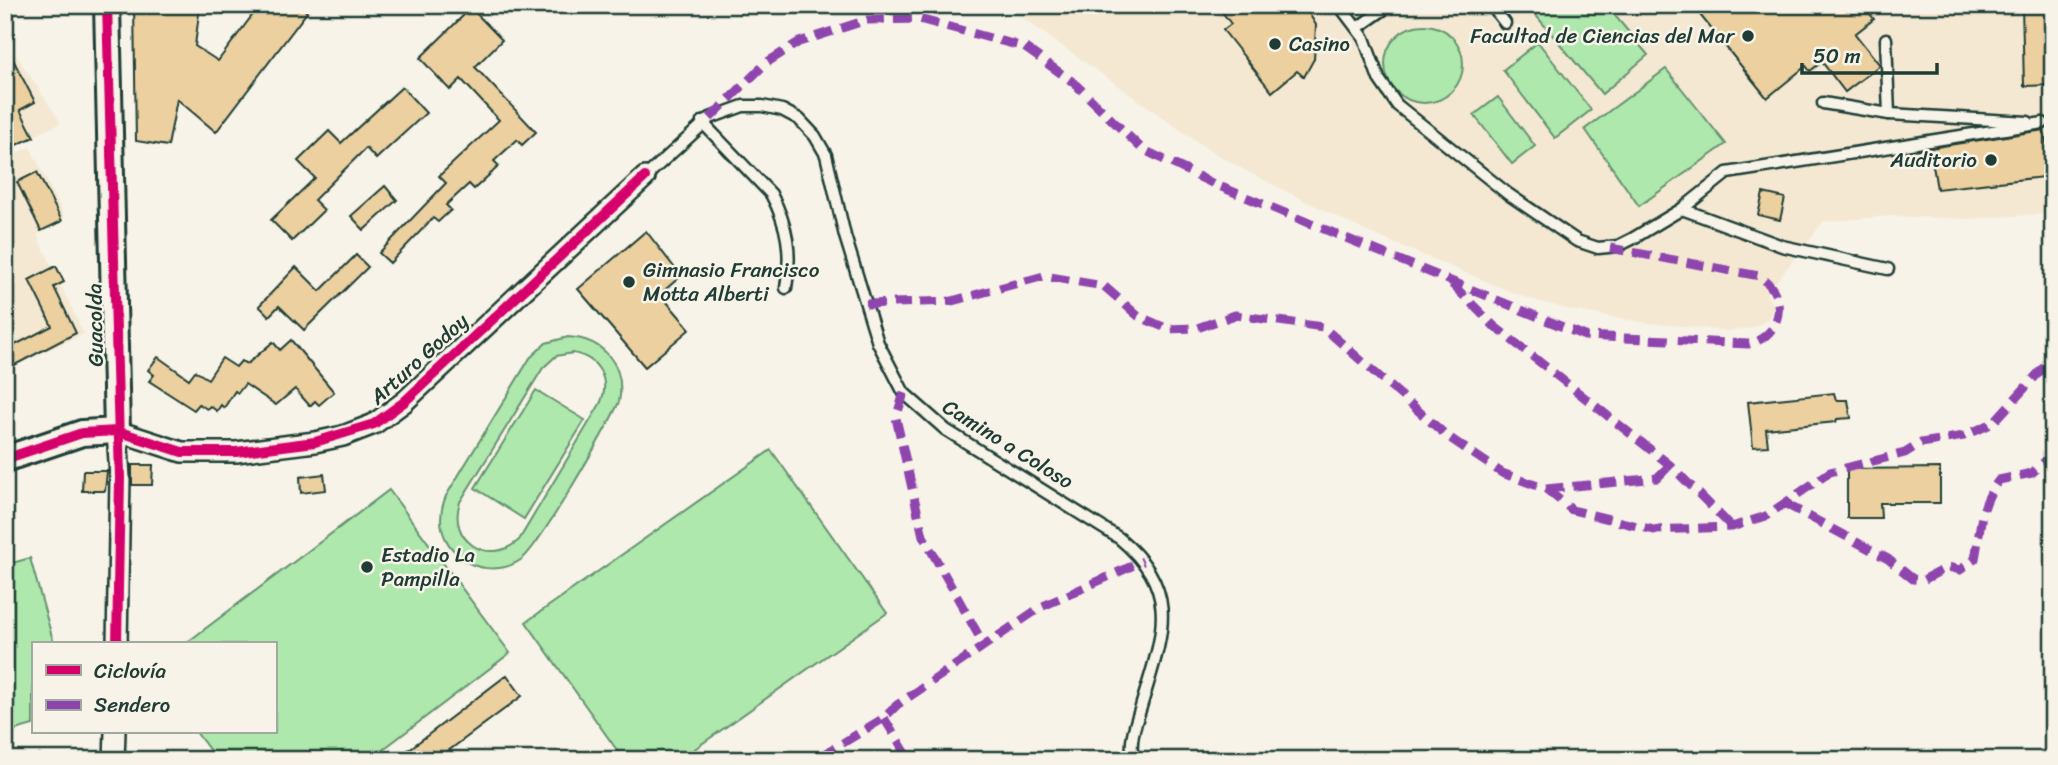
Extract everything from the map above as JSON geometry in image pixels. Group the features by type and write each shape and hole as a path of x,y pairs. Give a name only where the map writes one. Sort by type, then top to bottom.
{"street":[{"name":"Guacolda","path":"107,5 120,478 117,642"},
{"name":"Arturo Godoy","path":"5,459 82,433 117,431 182,452 236,452 316,443 374,424 404,402 645,177"},
{"path":"114,760 115,734"}],"lane":[{"path":"1339,5 1369,48 1378,79 1397,105 1508,194 1577,241 1598,248 1618,246 1682,208 1727,173 1746,168 1785,166 2043,123 1889,114 1823,103"},
{"path":"1357,28 1390,5"},
{"path":"1491,5 1504,23"},
{"path":"1886,39 1889,114"},
{"name":"Camino a Coloso","path":"645,177 702,122 743,106 782,110 807,126 826,155 845,236 878,343 904,393 946,430 1119,538 1143,561 1160,596 1162,634 1130,741 1133,760"},
{"path":"702,122 771,194 779,208 790,250 786,288"},
{"path":"1682,208 1782,246 1888,269"}],"shaded area":[{"path":"1004,5 2053,5 2053,213 1968,219 1890,216 1823,222 1766,295 1774,305 1767,320 1753,328 1728,331 1641,322 1566,309 1521,296 1363,230 1246,171 1206,148"},
{"path":"5,38 61,123 5,150"},
{"path":"30,147 65,217 37,235 84,334 5,370 5,159"}],"green space":[{"path":"1606,5 1648,55 1602,94 1528,6"},
{"path":"1424,25 1439,28 1452,36 1460,49 1463,64 1460,79 1452,92 1439,100 1424,103 1409,100 1396,92 1388,79 1385,64 1388,49 1396,36 1409,28"},
{"path":"1538,42 1591,110 1555,138 1503,70"},
{"path":"1666,69 1726,144 1639,206 1585,129"},
{"path":"1498,97 1535,146 1512,164 1474,115"},
{"path":"568,337 581,339 602,349 610,357 619,377 619,402 573,485 531,549 522,559 505,567 477,566 461,558 445,538 441,525 443,503 530,358 546,343","holes":["573,353 582,356 600,371 604,387 600,404 519,540 507,548 495,551 473,546 460,528 460,502 543,368 556,356"]},
{"path":"536,390 585,420 524,519 475,488"},
{"path":"771,450 887,613 679,760 624,760 526,622"},
{"name":"Estadio La Pampilla","path":"389,490 510,653 369,760 217,760 198,734 276,734 276,642 188,642"},
{"path":"30,558 53,642 32,642 32,725 5,733 5,565"}],"building":[{"path":"134,5 200,5 195,46 218,61 260,5 300,5 307,12 216,132 177,99 168,146 136,141"},
{"name":"Casino","path":"1217,5 1304,5 1316,25 1314,59 1304,77 1297,71 1272,92 1223,30 1231,24"},
{"path":"1692,5 1863,5 1874,19 1855,34 1880,65 1845,92 1822,62 1810,71 1806,66 1767,98"},
{"path":"2022,5 2053,5 2053,85 2024,86"},
{"path":"471,8 502,40 475,67 536,132 522,145 517,140 494,161 499,166 474,189 469,184 446,205 451,210 438,222 433,218 390,263 379,253 446,183 439,176 499,120 461,79 450,90 420,58"},
{"path":"5,44 35,102 20,110 34,137 5,150"},
{"path":"402,87 426,113 376,159 366,148 314,200 324,210 292,241 271,220 315,178 298,161 329,131 341,143"},
{"name":"Auditorio","path":"2044,130 2052,176 1937,189 1930,148"},
{"path":"37,172 62,221 41,231 17,182"},
{"path":"385,186 397,200 364,230 351,216"},
{"path":"1763,193 1785,198 1780,220 1758,215"},
{"name":"Gimnasio Francisco Motta Alberti","path":"646,231 681,276 660,294 690,329 645,367 578,289"},
{"path":"356,255 368,267 304,330 279,306 269,316 259,306 296,267 320,291"},
{"path":"56,266 64,282 54,287 76,333 9,368 5,350 52,326 29,280"},
{"path":"291,340 334,392 319,405 315,401 310,406 295,389 276,405 245,384 238,393 235,391 224,408 221,405 217,411 210,406 207,409 199,404 194,410 149,381 154,375 148,370 158,357 189,379 195,371 208,379 222,358 236,367 241,361 247,364 273,342 280,350"},
{"path":"1834,393 1836,400 1848,400 1851,418 1766,429 1768,446 1753,447 1748,402"},
{"path":"132,465 153,465 152,485 132,485"},
{"path":"1940,468 1940,503 1880,503 1881,518 1847,518 1847,469"},
{"path":"83,471 107,471 105,491 82,491"},
{"path":"324,474 326,490 301,493 300,477"},
{"path":"507,675 522,696 436,760 395,760"}],"marked path":[{"path":"710,118 766,63 799,42 867,20 919,19 1024,47 1073,82 1142,149 1214,184 1585,336 1749,344 1760,339 1775,324 1778,314 1775,293 1759,276 1610,248"},
{"path":"866,304 952,301 1044,276 1104,286 1138,316 1168,329 1197,328 1235,315 1323,327 1447,436 1502,473 1546,489 1657,478 1670,465"},
{"path":"1452,284 1494,326 1670,465 1732,527"},
{"path":"1546,489 1572,510 1654,530 1732,527 1766,516 1830,472 1905,453 1921,443 1964,436 1993,423 2053,357"},
{"path":"904,393 896,418 923,536 984,645"},
{"path":"1784,503 1888,559 1913,579 1923,580 1948,567 1960,570 1975,559 1984,508 1999,480 2032,473 2053,454"},
{"path":"822,760 828,752 884,718 897,705 1041,607 1143,561"},
{"path":"884,718 910,760"}],"cycle path":[{"path":"107,5 120,478 117,642"},
{"path":"5,459 82,433 117,431 182,452 236,452 315,442 374,424 404,402 645,177"}],"place":[{"name":"Facultad de Ciencias del Mar","path":"1748,36"},
{"name":"Casino","path":"1275,44"},
{"name":"Auditorio","path":"1991,160"},
{"name":"Gimnasio Francisco Motta Alberti","path":"629,282"},
{"name":"Estadio La Pampilla","path":"367,567"}]}
